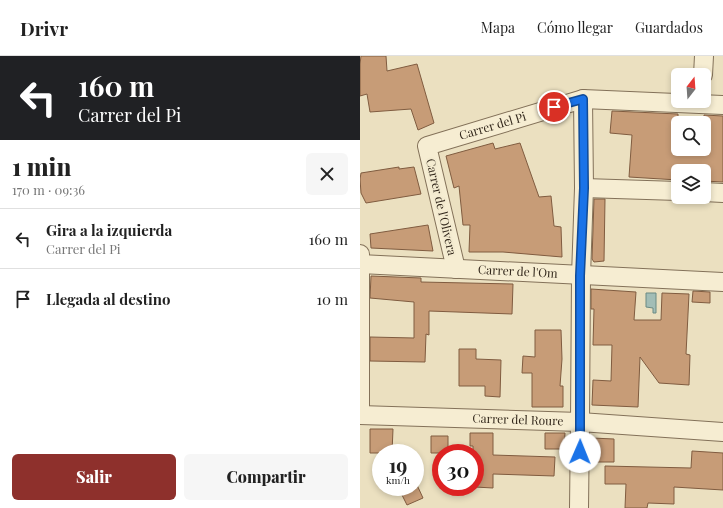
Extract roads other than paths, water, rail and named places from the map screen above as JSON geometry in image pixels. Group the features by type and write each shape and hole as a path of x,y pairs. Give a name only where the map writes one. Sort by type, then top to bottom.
{"street":[{"path":"703,68 704,56"},
{"path":"578,508 580,422 580,276 584,188 583,99"},
{"name":"Carrer del Pi","path":"427,146 583,99 671,101"},
{"name":"Carrer del Pi","path":"711,103 723,105"},
{"name":"Carrer de l'Olivera","path":"427,146 456,269"},
{"path":"584,188 671,191"},
{"path":"711,192 723,193"},
{"path":"360,261 360,415"},
{"name":"Carrer de l'Om","path":"360,261 456,269 723,282"},
{"name":"Carrer del Roure","path":"360,415 580,422 723,432"}],"water":[{"path":"646,293 656,293 656,313 653,313 653,308 646,307"}]}
